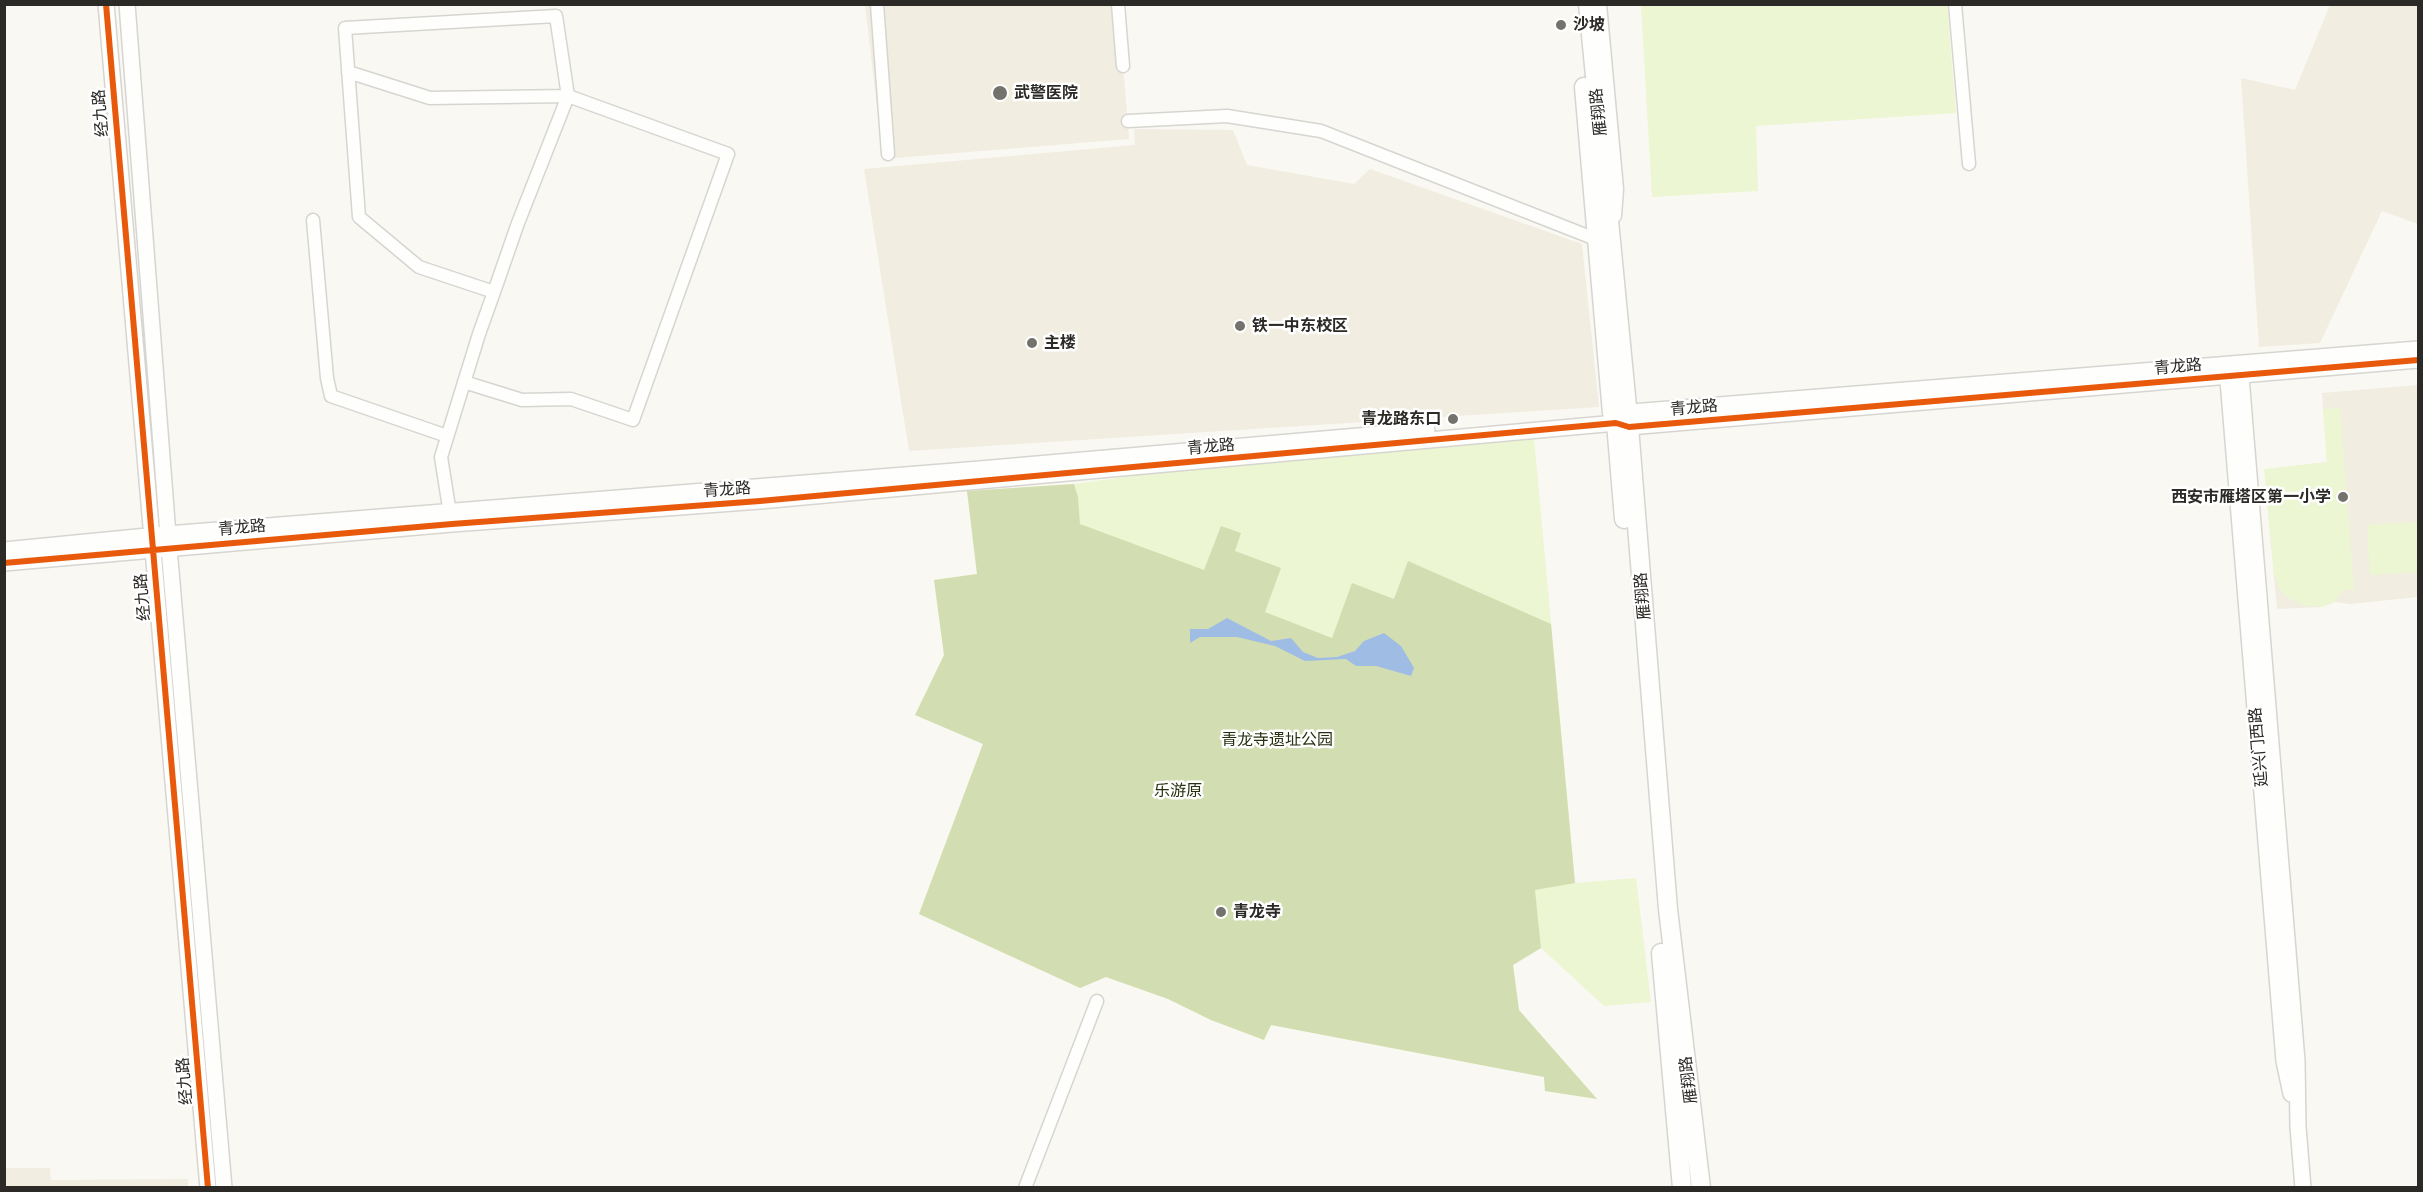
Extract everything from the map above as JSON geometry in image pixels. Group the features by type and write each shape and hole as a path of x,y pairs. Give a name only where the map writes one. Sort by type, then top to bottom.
{"main road":[{"name":"雁翔路","path":"1577,4 1605,241"},
{"name":"雁翔路","path":"1588,4 1605,241 1621,419 1668,909 1701,1188"},
{"name":"雁翔路","path":"1621,419 1682,1188"}],"street":[{"name":"经九路","path":"106,4 207,1188"},
{"name":"经九路","path":"127,4 168,541 224,1188"},
{"path":"877,4 888,154"},
{"path":"1118,4 1123,66"},
{"path":"1128,121 1227,116 1321,131 1605,241 1617,189 1600,4"},
{"path":"1955,4 1969,164"},
{"path":"451,519 441,458 447,436 464,382 495,292 518,223 567,96 556,16 345,28 359,217 419,267 495,292"},
{"path":"348,72 430,98 567,96 728,154 633,420 571,399 522,400 464,382"},
{"path":"314,220 330,396 447,436"},
{"name":"青龙路","path":"2234,370 2418,349"},
{"name":"青龙路","path":"4,550 168,541 451,519 980,470 2234,370 2418,360"},
{"name":"延兴门西路","path":"2234,370 2284,1061 2298,1127 2303,1188"},
{"name":"青龙路","path":"4,563 152,542"},
{"path":"1025,1188 1097,1001"}],"shaded area":[{"name":"武警医院","path":"865,5 1118,5 1129,139 883,159"},
{"path":"2330,5 2418,5 2418,224 2382,211 2320,343 2259,347 2241,78 2295,90"},
{"name":"铁一中东校区","path":"1134,129 1233,130 1247,165 1354,184 1370,169 1582,244 1599,407 909,451 864,169 1135,145"},
{"name":"西安市雁塔区第一小学","path":"2418,385 2418,597 2350,604 2335,602 2322,607 2277,609 2267,503 2269,491 2294,466 2327,462 2322,393"},
{"path":"5,1168 50,1168 51,1180 188,1179 188,1187 5,1187"}],"green space":[{"path":"1641,5 1947,5 1956,113 1756,126 1758,191 1652,197"},
{"path":"2340,408 2354,590 2343,590 2335,602 2322,607 2304,605 2287,597 2280,590 2274,574 2264,469 2327,462 2323,409"},
{"name":"乐游原","path":"1534,438 1575,883 1636,878 1651,1002 1604,1006 1541,948 1513,965 1519,1010 1597,1099 1545,1091 1544,1077 1271,1025 1264,1040 1211,1020 1168,999 1106,977 1080,988 919,914 983,744 915,715 944,655 934,580 977,574 967,491 1074,484 1269,457"},
{"name":"乐游原","path":"1074,484 1078,497 1080,524 1204,570 1221,526 1241,533 1235,551 1281,568 1265,612 1332,638 1352,583 1394,599 1408,561 1551,624 1575,883 1535,890 1541,948 1513,965 1519,1010 1597,1099 1545,1091 1544,1077 1271,1025 1264,1040 1211,1020 1168,999 1106,977 1080,988 919,914 983,744 915,715 944,655 934,580 977,574 967,491"},
{"path":"2418,522 2418,572 2370,575 2367,525"}],"water":[{"path":"1227,618 1271,641 1291,638 1303,652 1318,658 1337,657 1355,651 1364,641 1384,633 1401,646 1414,668 1411,676 1376,666 1356,666 1346,659 1305,661 1275,646 1237,637 1200,637 1190,643 1190,629 1208,629"}],"cycle path":[{"path":"106,4 208,1188"},
{"path":"4,563 452,524 760,501 1616,423 1629,427 2418,360"}],"place":[{"name":"沙坡","path":"1561,25"},
{"name":"武警医院","path":"1000,93"},
{"name":"铁一中东校区","path":"1240,326"},
{"name":"主楼","path":"1032,343"},
{"name":"青龙路东口","path":"1453,419"},
{"name":"西安市雁塔区第一小学","path":"2343,497"},
{"name":"青龙寺","path":"1221,912"}],"park label":[{"name":"青龙寺遗址公园","path":"1277,740"}]}
